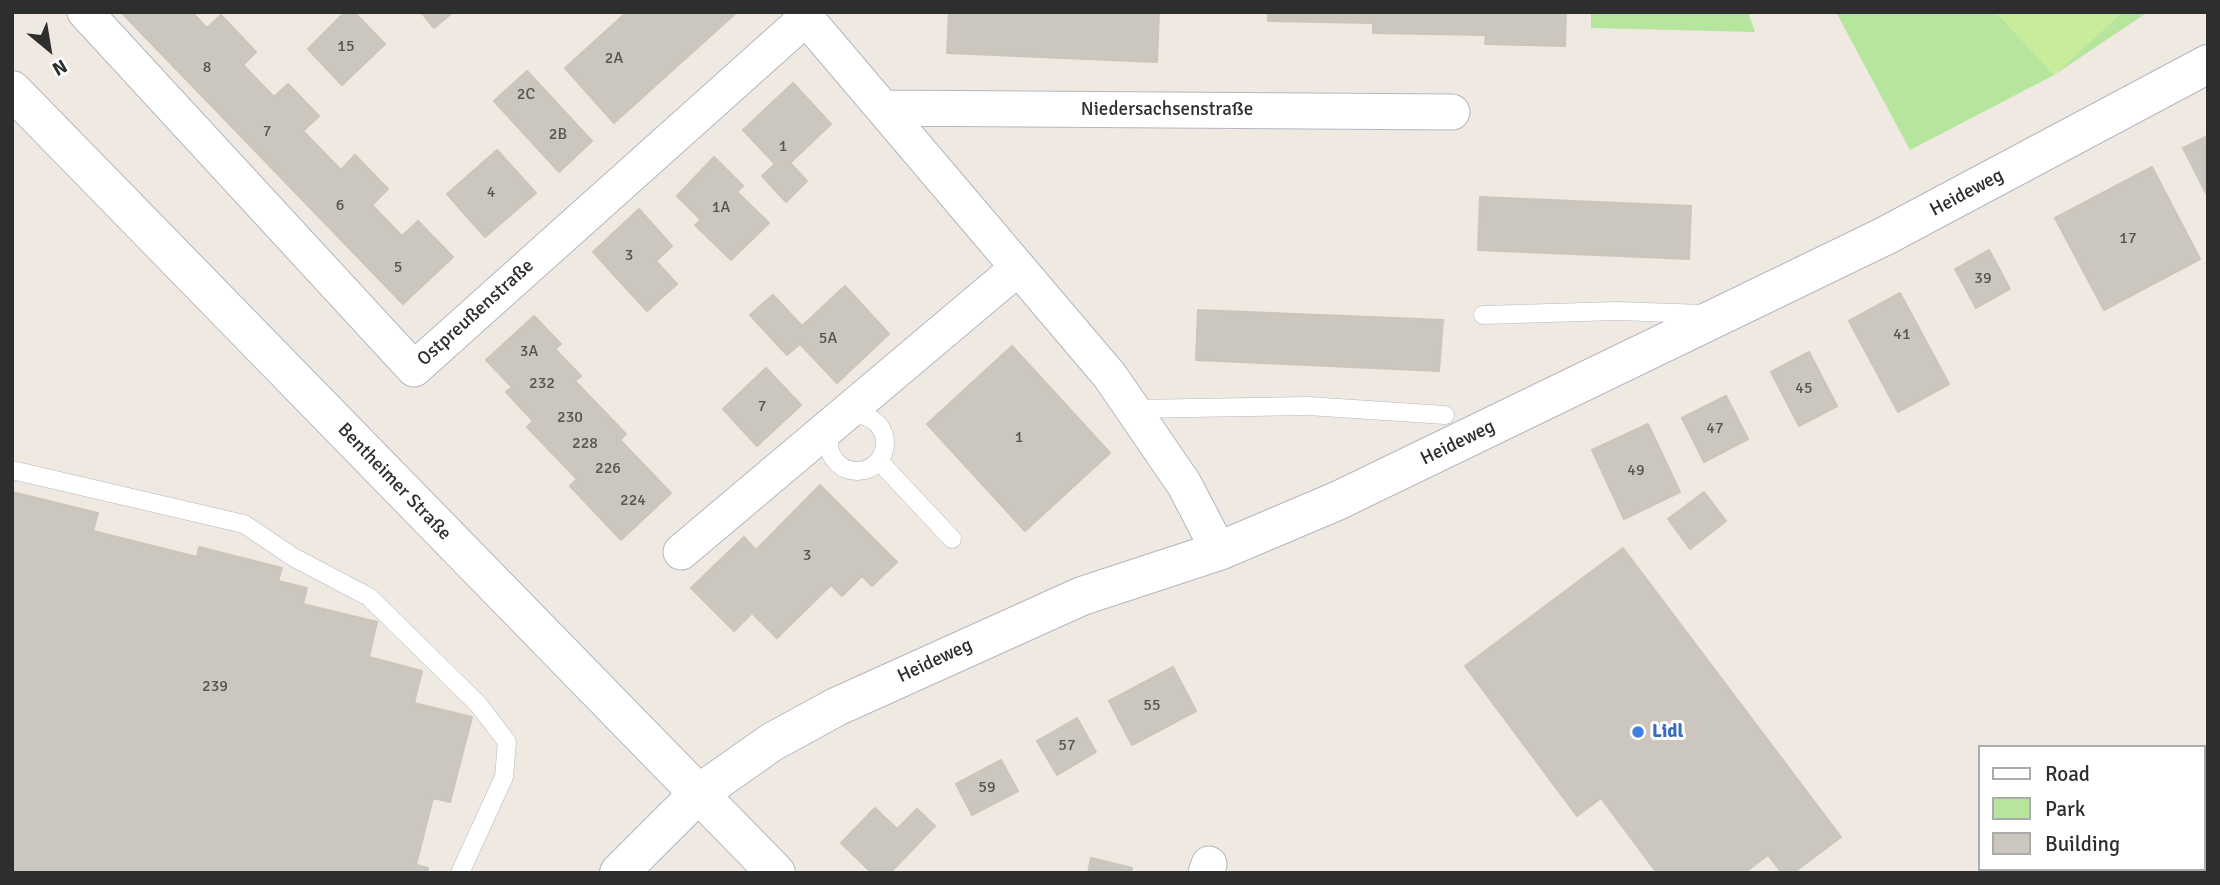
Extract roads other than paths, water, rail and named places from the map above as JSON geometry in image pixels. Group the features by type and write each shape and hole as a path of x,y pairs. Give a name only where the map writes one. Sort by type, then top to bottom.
{"street":[{"name":"Ostpreußenstraße","path":"85,12 414,369 803,15"},
{"path":"803,15 1110,376 1184,484 1219,551"},
{"name":"Heideweg","path":"619,873 698,794 783,736 963,647 1082,596 1219,551 1373,484 1885,236 2208,64"},
{"name":"Bentheimer Straße","path":"12,90 776,873"},
{"name":"Niedersachsenstraße","path":"883,108 1452,112"},
{"path":"681,552 838,423 1018,268"}],"lane":[{"path":"1483,315 1617,311 1725,314"},
{"path":"1134,409 1308,407 1445,415"},
{"path":"864,416 879,426 885,443 879,461 872,467 855,471 838,464 829,448 832,430 845,418 864,416"},
{"path":"879,461 952,540"},
{"path":"12,470 244,524 293,556 369,597 478,704 507,742 504,777 460,873"}],"place":[{"name":"Lidl","path":"1638,732"}]}
